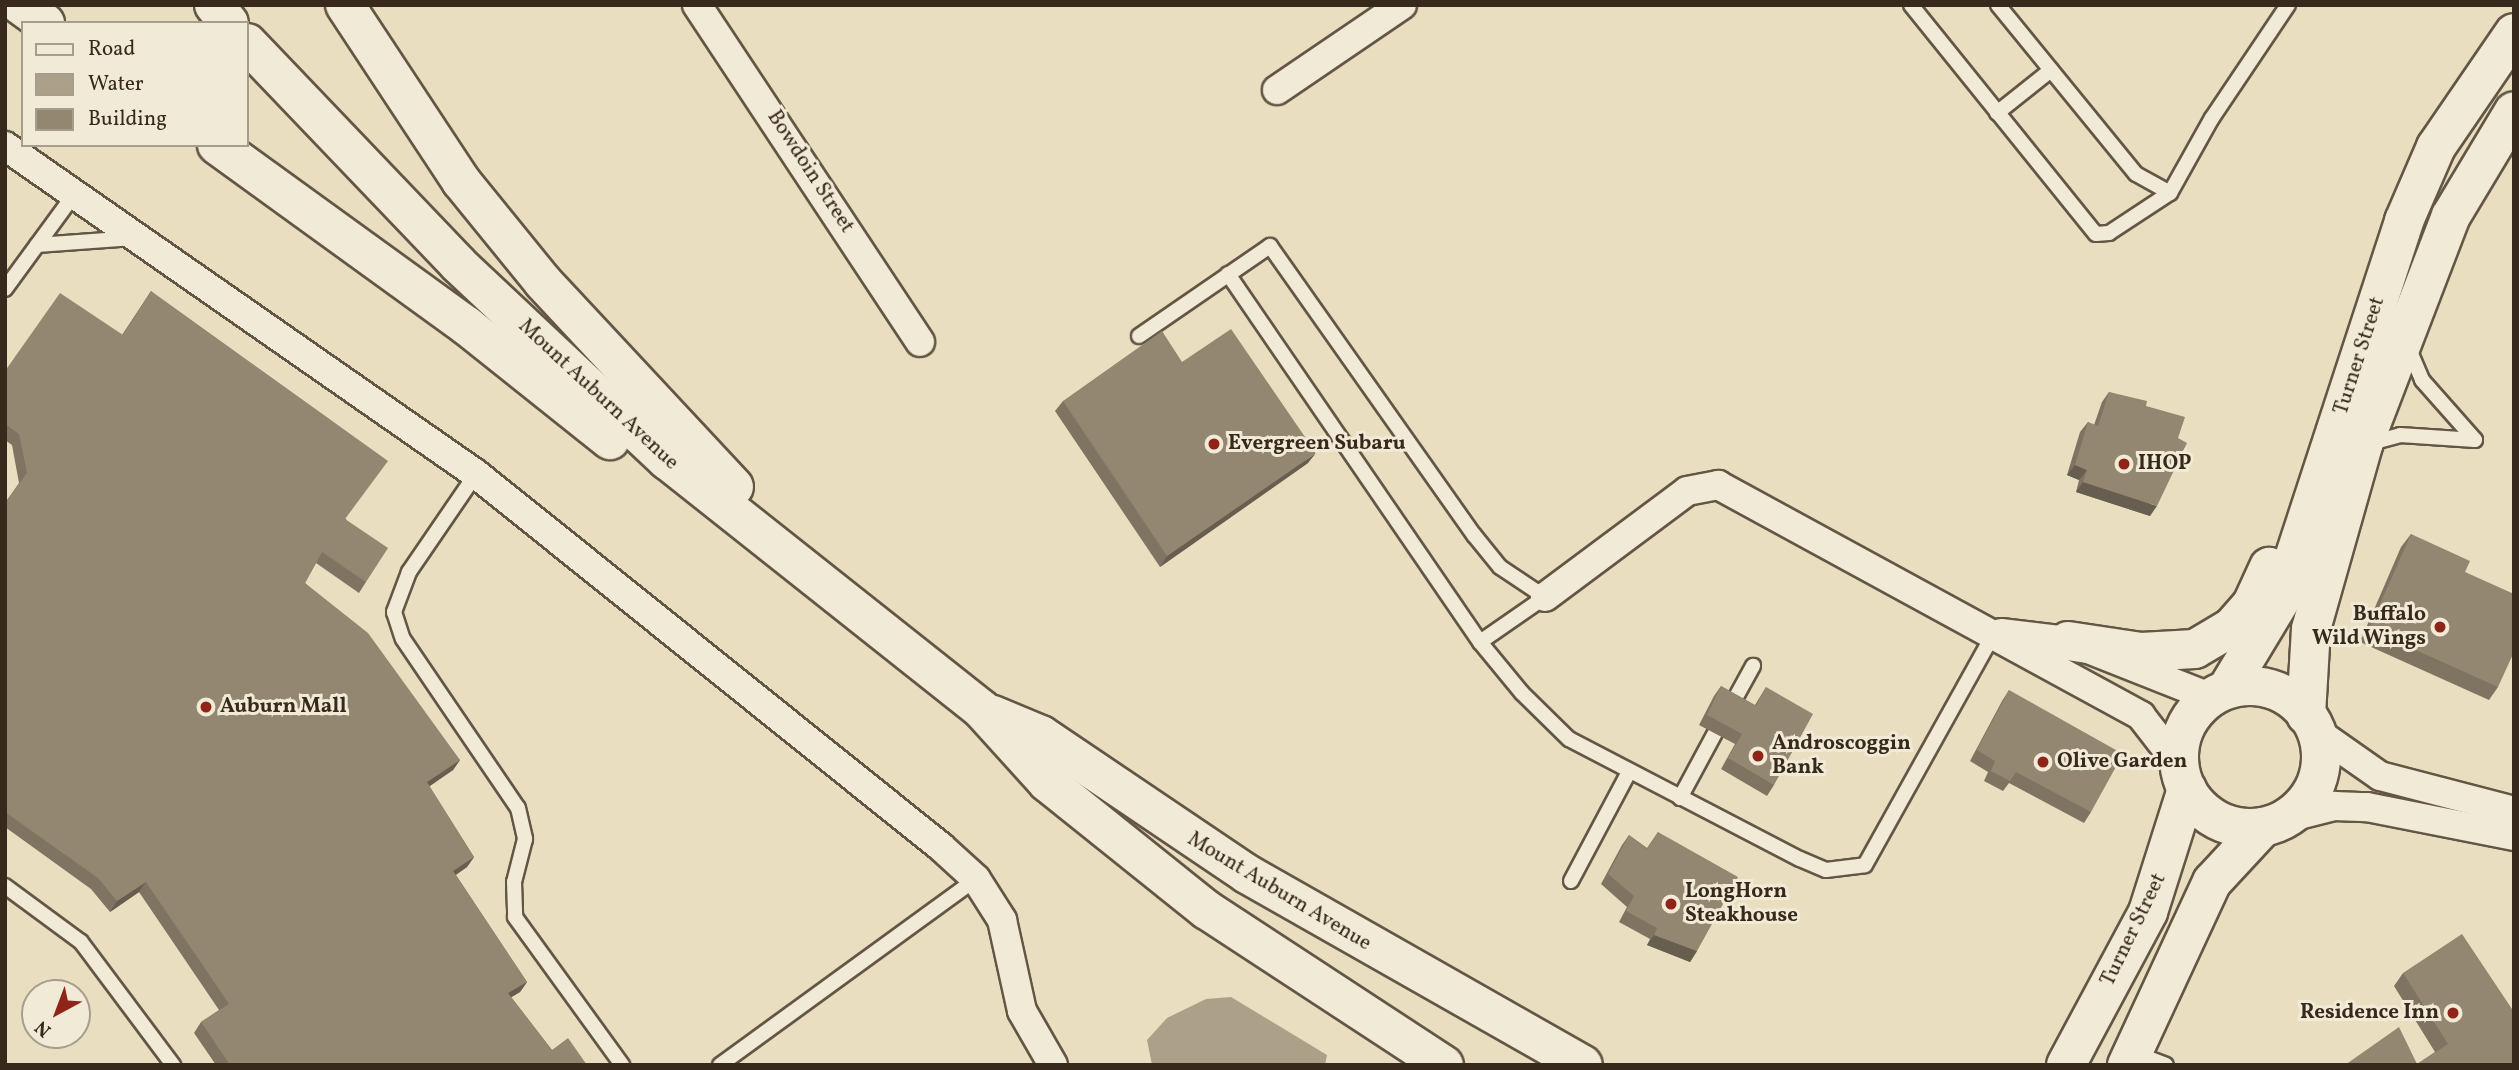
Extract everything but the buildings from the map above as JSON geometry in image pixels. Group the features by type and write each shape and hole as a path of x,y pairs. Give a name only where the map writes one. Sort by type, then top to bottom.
{"main road":[{"path":"20,5 42,21"},
{"path":"214,5 227,21"},
{"path":"345,5 461,181 543,282 852,610"},
{"name":"Turner Street","path":"2219,694 2280,601 2385,278 2436,147 2514,33"},
{"name":"Mount Auburn Avenue","path":"248,44 310,116 581,382 852,610 982,710 1047,782 1207,911 1444,1065"},
{"name":"Turner Street","path":"2313,725 2311,629 2363,445 2404,331 2451,216 2514,111"},
{"path":"220,147 467,326 646,469 852,610"},
{"path":"2068,641 2141,652 2195,649 2232,627 2267,573 2354,307 2385,278"},
{"path":"2142,1060 2212,882 2313,790 2313,725 2283,693 2255,685 2219,694 2199,706 2181,738 2183,777 2225,823 2275,822"},
{"name":"Mount Auburn Avenue","path":"982,710 1041,735 1247,874 1583,1065"},
{"name":"Turner Street","path":"2066,1065 2148,912 2183,777"}],"street":[{"name":"Bowdoin Street","path":"697,5 920,342"},
{"path":"1277,90 1402,5"},
{"path":"5,146 73,196 476,474 976,878 1003,919 1022,1011 1052,1065"},
{"path":"1545,597 1687,491 1718,485 1995,632 2141,716 2183,777"},
{"path":"1995,632 2068,641 2219,694"},
{"path":"2313,725 2380,776 2514,810"},
{"path":"2275,822 2334,806 2367,807 2514,836"}],"lane":[{"path":"1911,5 2096,234 2109,233 2170,193 2212,118 2288,5"},
{"path":"1997,5 2136,174 2170,193"},
{"path":"1997,113 2051,71"},
{"path":"5,289 73,196"},
{"path":"37,244 134,238"},
{"path":"1139,336 1270,246 1474,535 1500,567 1545,597 1480,642"},
{"path":"1228,274 1480,642 1569,739 1629,772 1826,870 1855,870 1875,853 1995,632"},
{"path":"2363,445 2400,435 2475,440 2422,380 2404,331"},
{"path":"476,474 409,572 394,612 403,639 517,808 526,839 514,882 515,917 622,1065"},
{"path":"1731,706 1753,666"},
{"path":"1680,797 1715,733"},
{"path":"1571,881 1629,772"},
{"path":"720,1065 976,878"},
{"path":"5,886 82,942 173,1065"}],"water":[{"path":"1231,997 1327,1055 1325,1065 1152,1065 1147,1040 1167,1018 1206,999"}],"place":[{"name":"Evergreen Subaru","path":"1214,444"},
{"name":"IHOP","path":"2124,464"},
{"name":"Buffalo Wild Wings","path":"2440,627"},
{"name":"Auburn Mall","path":"206,707"},
{"name":"Androscoggin Bank","path":"1758,756"},
{"name":"Olive Garden","path":"2043,762"},
{"name":"LongHorn Steakhouse","path":"1671,904"},
{"name":"Residence Inn","path":"2453,1013"}]}
